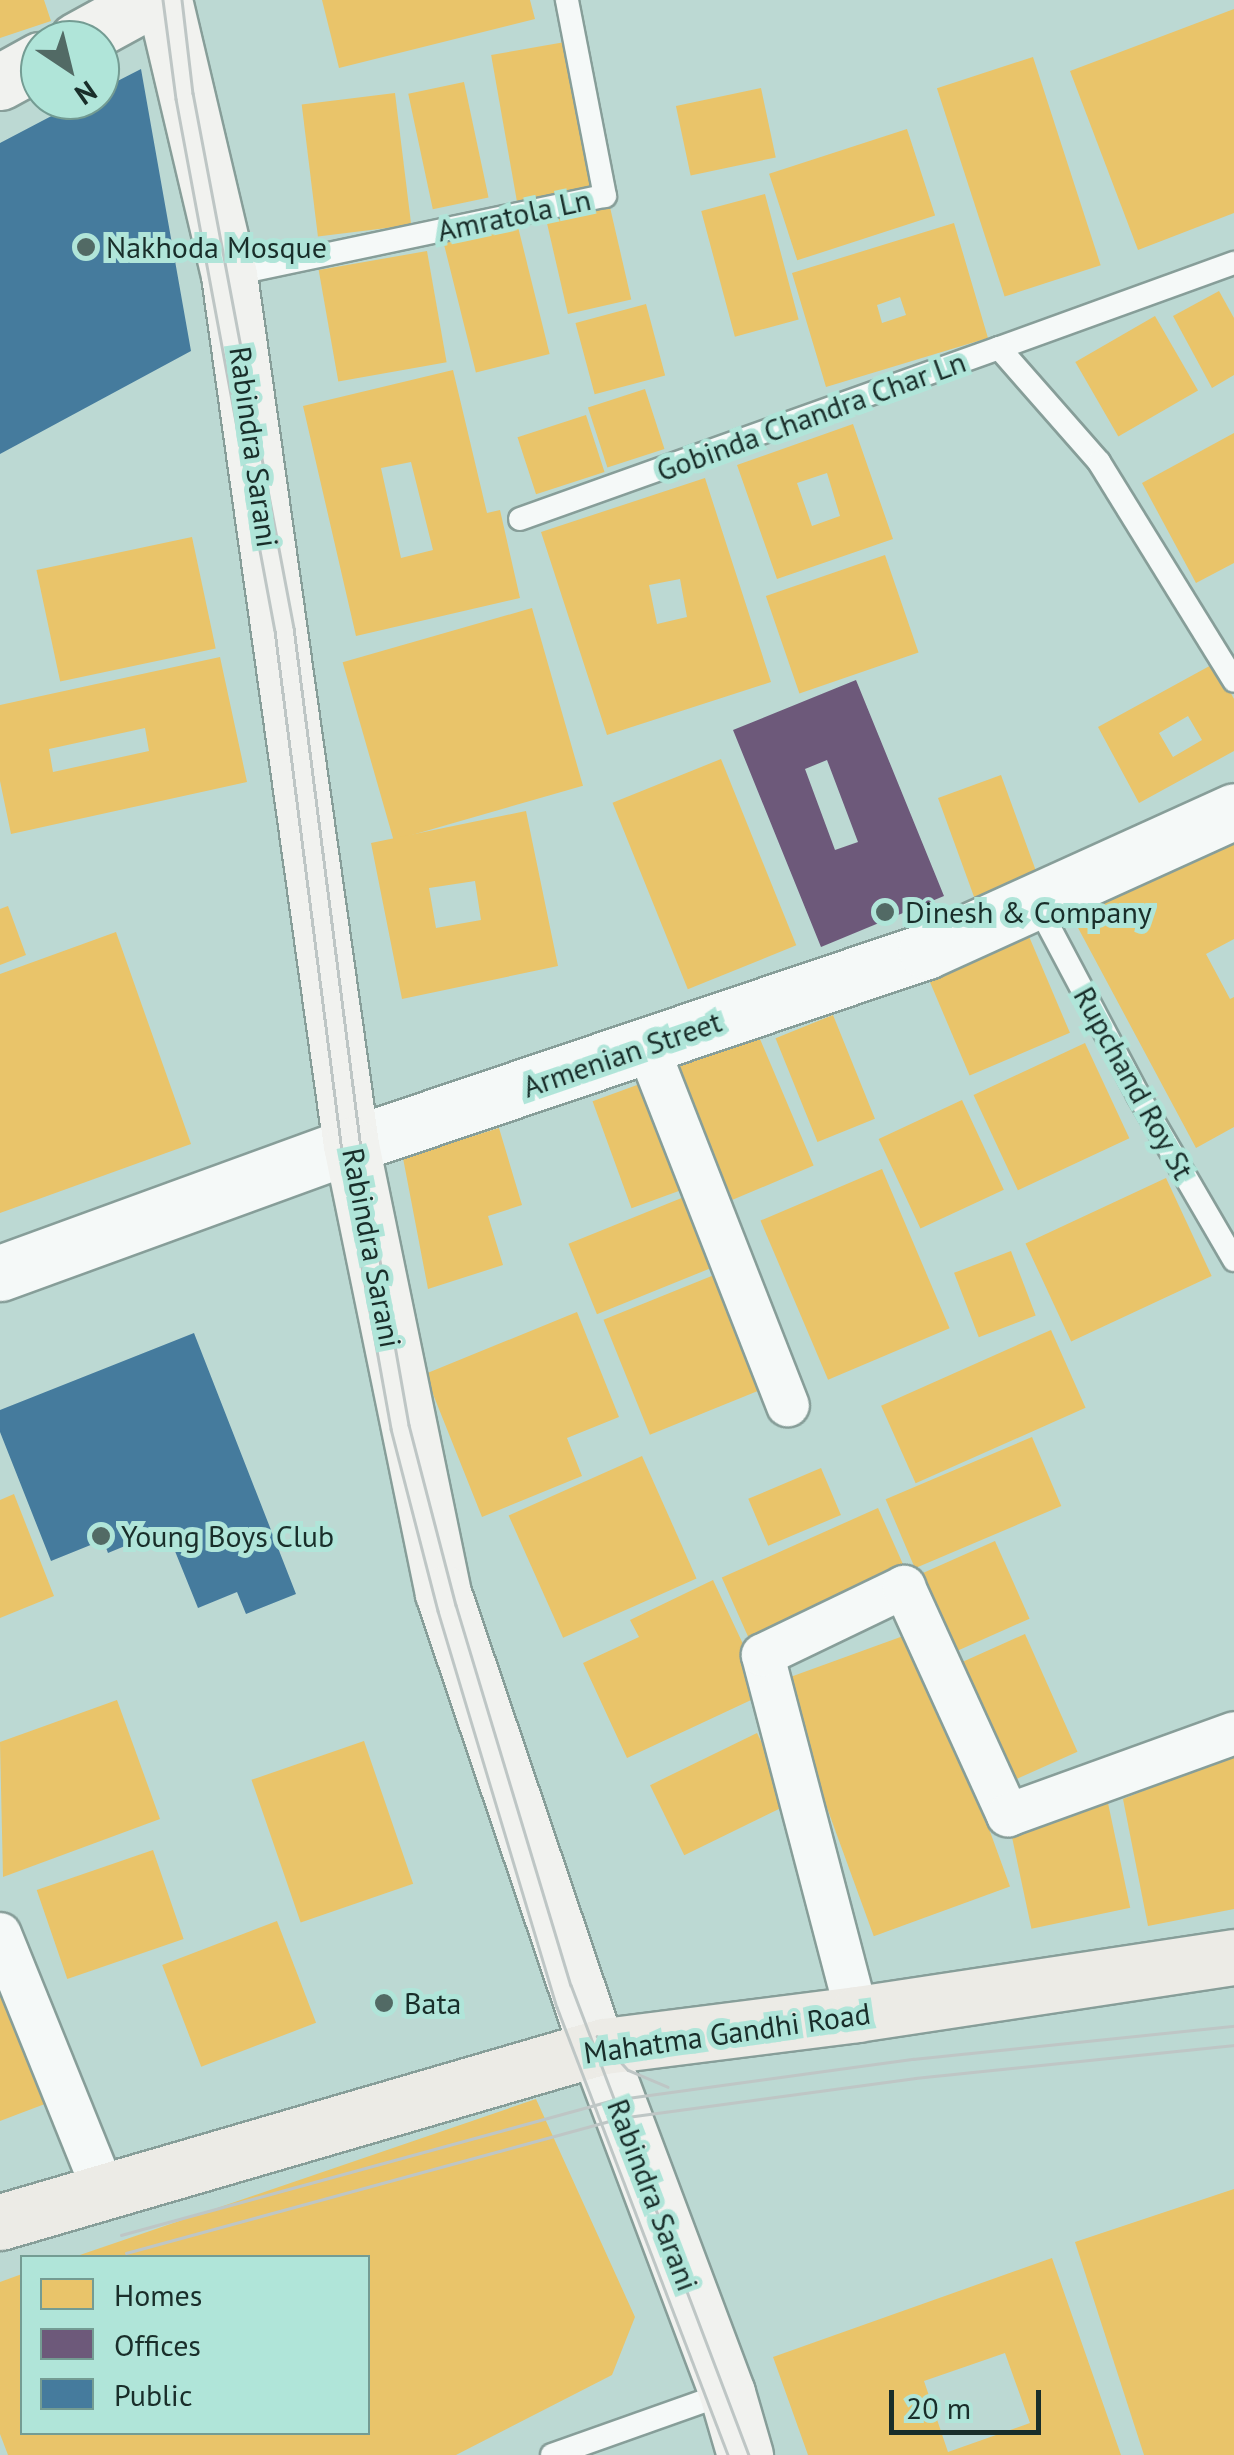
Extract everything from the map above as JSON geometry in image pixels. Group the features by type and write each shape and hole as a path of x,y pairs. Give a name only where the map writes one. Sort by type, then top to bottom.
{"main road":[{"path":"114,20 150,0"},
{"name":"Rabindra Sarani","path":"164,0 229,275 351,1146 443,1593 597,2048 727,2392 745,2455"},
{"name":"Mahatma Gandhi Road","path":"0,2222 597,2048 857,2014 1234,1957"}],"street":[{"name":"Armenian Street","path":"0,1273 351,1146 926,951 1038,904 1234,811"},
{"path":"647,1046 788,1405"},
{"path":"857,2014 762,1654 904,1587 1008,1815 1234,1732"},
{"path":"0,1934 104,2192"}],"lane":[{"name":"Amratola Ln","path":"229,275 604,196 568,0"},
{"path":"999,348 1234,264"},
{"name":"Gobinda Chandra Char Ln","path":"520,519 999,348 1099,462 1234,681"},
{"name":"Rupchand Roy St","path":"1038,904 1138,1095 1234,1260"},
{"path":"552,2455 727,2392"}],"building: Homes":[{"path":"0,0 44,0 51,20 20,20 20,31 0,38"},
{"path":"322,0 530,0 535,19 339,68"},
{"path":"1234,9 1234,213 1138,250 1070,71"},
{"path":"565,42 591,188 517,201 491,55"},
{"path":"1033,57 1101,265 1005,296 937,88"},
{"path":"464,82 489,197 433,209 408,94"},
{"path":"761,88 776,157 691,176 676,106"},
{"path":"395,93 411,225 318,236 302,104"},
{"path":"907,129 935,216 797,260 769,174"},
{"path":"765,194 799,320 735,337 701,211"},
{"path":"609,203 631,299 568,314 546,218"},
{"path":"517,223 550,354 476,372 443,241"},
{"path":"954,223 988,338 826,387 792,273","holes":["900,297 906,315 882,323 877,305"]},
{"path":"427,251 447,362 338,381 319,270"},
{"path":"1219,291 1234,318 1234,375 1212,388 1173,316"},
{"path":"646,304 665,375 595,394 575,323"},
{"path":"1155,316 1198,390 1118,436 1075,362"},
{"path":"453,370 487,513 500,510 520,598 356,636 303,406","holes":["411,462 433,550 401,558 381,468"]},
{"path":"645,389 664,449 607,467 588,408"},
{"path":"586,415 605,472 536,494 518,437"},
{"path":"853,424 893,539 777,579 737,465","holes":["827,473 840,516 812,526 797,483"]},
{"path":"1234,433 1234,563 1196,583 1142,483"},
{"path":"705,478 771,682 607,735 541,532","holes":["680,579 687,617 657,624 649,585"]},
{"path":"192,537 216,649 60,682 36,570"},
{"path":"885,555 919,652 799,693 766,596"},
{"path":"532,608 583,786 394,840 343,662"},
{"path":"220,657 247,782 11,834 0,781 0,705","holes":["145,728 149,751 53,772 49,749"]},
{"path":"1215,663 1234,699 1234,751 1139,803 1098,727","holes":["1188,716 1202,740 1173,757 1159,733"]},
{"path":"721,759 796,945 688,989 613,803"},
{"path":"1001,775 1037,875 974,898 938,798"},
{"path":"526,811 558,966 402,999 371,843","holes":["475,881 481,920 436,928 429,888"]},
{"path":"1234,823 1234,939 1206,954 1230,999 1234,997 1234,1127 1196,1148 1069,911"},
{"path":"8,906 26,955 0,965 0,909"},
{"path":"1025,927 1070,1033 970,1075 925,970"},
{"path":"116,932 191,1144 0,1213 0,974"},
{"path":"833,1015 875,1119 817,1142 776,1038"},
{"path":"757,1032 814,1165 733,1200 676,1066"},
{"path":"1085,1043 1129,1138 1018,1190 974,1095"},
{"path":"648,1081 687,1188 632,1208 593,1101"},
{"path":"962,1100 1004,1190 920,1229 879,1139"},
{"path":"499,1128 522,1205 488,1216 503,1265 428,1289 403,1158"},
{"path":"882,1169 950,1328 828,1380 760,1221"},
{"path":"1166,1178 1212,1276 1071,1341 1026,1244"},
{"path":"689,1195 717,1265 597,1314 568,1244"},
{"path":"1011,1251 1036,1315 979,1337 954,1273"},
{"path":"724,1271 770,1386 650,1435 603,1320"},
{"path":"577,1312 619,1417 567,1438 582,1476 482,1517 425,1374"},
{"path":"1051,1330 1086,1408 916,1483 881,1406"},
{"path":"1032,1437 1061,1506 915,1568 886,1499"},
{"path":"642,1456 697,1578 563,1638 509,1515"},
{"path":"821,1468 841,1515 768,1546 748,1499"},
{"path":"14,1494 54,1596 0,1618 0,1500"},
{"path":"878,1508 905,1569 749,1639 722,1578"},
{"path":"995,1541 1030,1619 947,1655 913,1578"},
{"path":"713,1580 766,1693 627,1758 583,1663 639,1637 630,1620"},
{"path":"917,1631 1010,1887 874,1936 781,1681"},
{"path":"1025,1634 1077,1752 1005,1784 953,1666"},
{"path":"117,1700 160,1819 3,1877 0,1742"},
{"path":"757,1733 791,1803 684,1855 650,1785"},
{"path":"364,1741 413,1884 301,1923 251,1780"},
{"path":"1234,1754 1234,1909 1148,1926 1123,1799"},
{"path":"1108,1803 1130,1908 1031,1929 1009,1824"},
{"path":"153,1850 184,1939 67,1979 37,1890"},
{"path":"277,1921 316,2023 201,2067 162,1965"},
{"path":"0,1949 58,2099 0,2121"},
{"path":"536,2099 635,2317 612,2375 456,2455 8,2455 0,2434 0,2282 20,2275 20,2435 370,2435 370,2255 80,2255"},
{"path":"1234,2189 1234,2455 1144,2455 1075,2242"},
{"path":"1052,2258 1121,2455 808,2455 773,2357","holes":["1005,2353 1030,2423 948,2452 924,2381"]}],"building: Offices":[{"path":"856,680 944,896 821,947 733,730","holes":["827,760 858,842 835,850 805,769"]}],"building: Public":[{"name":"Nakhoda Mosque","path":"141,69 191,351 0,454 0,143 44,120 120,120 120,80"},
{"path":"194,1333 296,1594 246,1614 237,1592 198,1608 166,1529 108,1553 103,1540 51,1561 0,1432 0,1410"}],"tram line":[{"path":"163,0 176,99 275,631 344,1167 391,1429 438,1611 557,2007 728,2455"},
{"path":"182,0 193,93 294,628 363,1164 409,1425 456,1605 571,1985 749,2455"},
{"path":"121,2235 613,2100 913,2059 1234,2026"},
{"path":"597,2036 628,2070 668,2087"},
{"path":"126,2253 620,2118 915,2078 1234,2045"}],"place":[{"name":"Nakhoda Mosque","path":"86,247"},
{"name":"Dinesh & Company","path":"885,912"},
{"name":"Young Boys Club","path":"101,1536"},
{"name":"Bata","path":"384,2003"}]}
